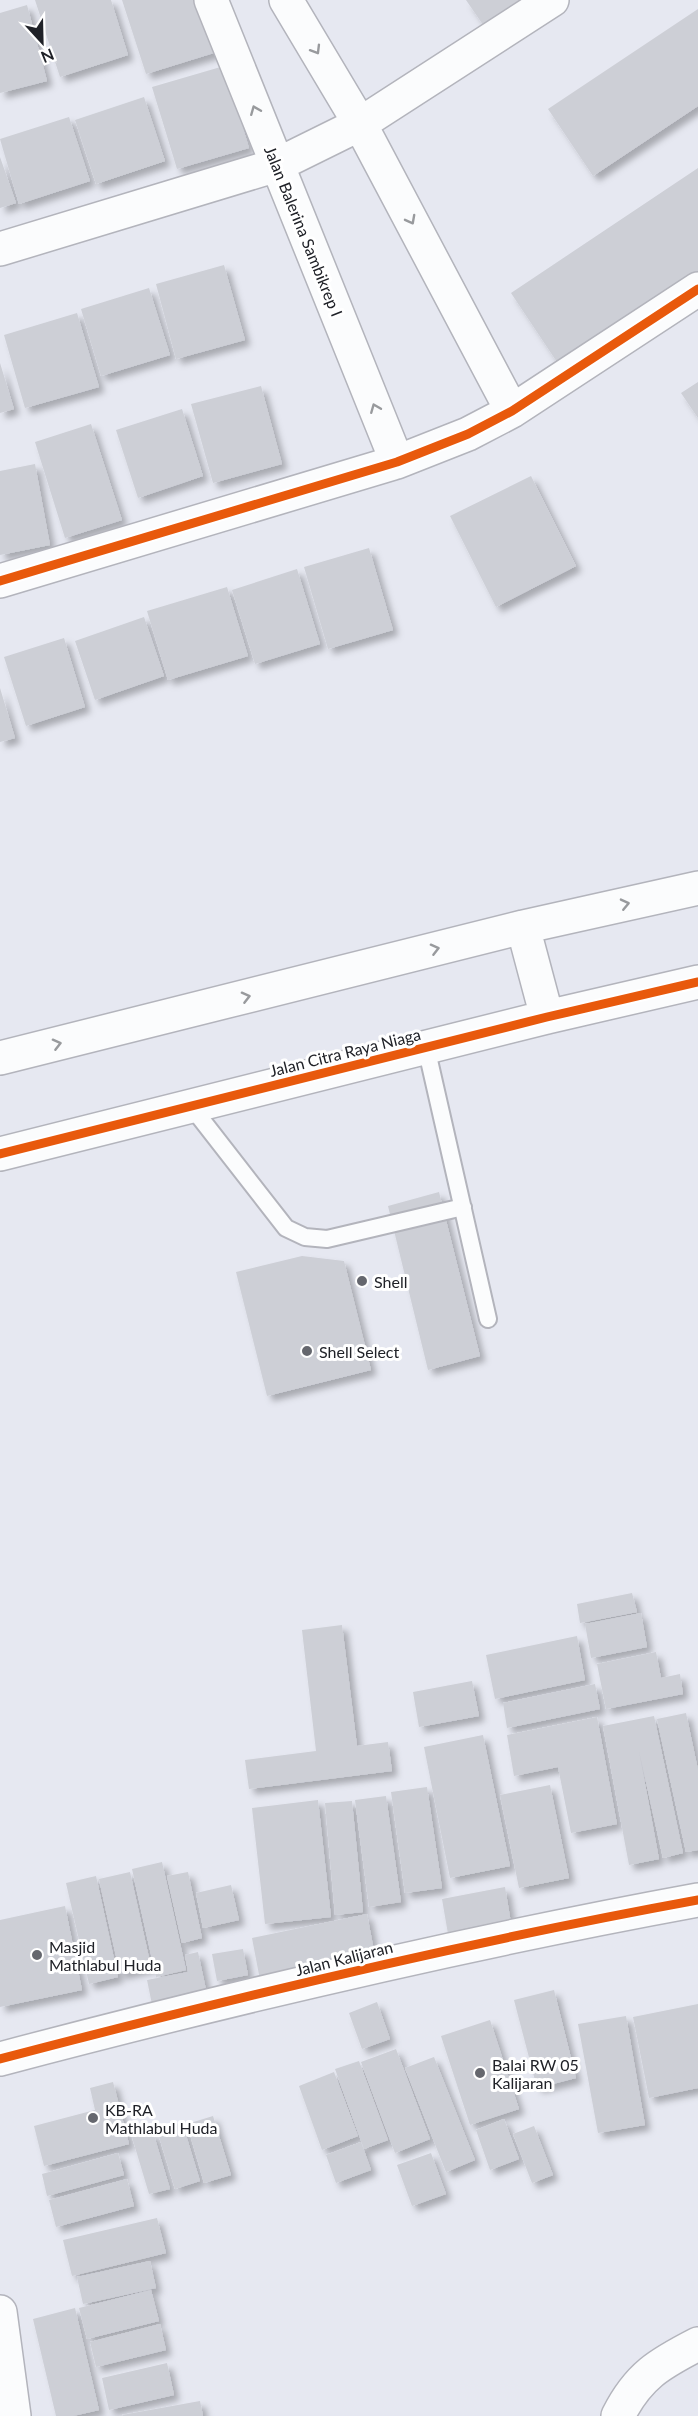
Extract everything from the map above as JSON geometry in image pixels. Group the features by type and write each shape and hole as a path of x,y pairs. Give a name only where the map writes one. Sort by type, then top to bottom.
{"street":[{"name":"Jalan Balerina Sambikrep I","path":"211,0 397,462"},
{"path":"286,0 360,124 512,411"},
{"path":"0,249 277,165 360,124 552,0"},
{"path":"0,580 397,462 468,434 512,411 698,289"},
{"path":"0,1058 523,927 698,888"},
{"path":"523,927 547,1017"},
{"name":"Jalan Citra Raya Niaga","path":"0,1154 547,1017 698,982"},
{"name":"Jalan Kalijaran","path":"0,2059 391,1961 698,1900"},
{"path":"0,2312 14,2416"},
{"path":"618,2416 628,2396 659,2364 698,2344"}],"lane":[{"path":"426,1047 488,1319"},
{"path":"191,1106 286,1228 305,1237 327,1239 463,1207"}],"building":[{"path":"35,0 111,0 128,55 60,77"},
{"path":"122,0 201,0 217,52 146,74"},
{"path":"466,0 537,0 488,32"},
{"path":"27,5 47,81 0,93 0,13"},
{"path":"698,9 698,106 593,176 548,109"},
{"path":"224,66 249,148 177,169 152,87"},
{"path":"144,97 165,161 96,184 75,120"},
{"path":"69,117 90,181 19,204 0,139"},
{"path":"0,157 16,203 0,208"},
{"path":"698,168 698,277 561,368 511,293"},
{"path":"224,265 245,340 176,359 156,284"},
{"path":"149,288 170,355 101,376 81,309"},
{"path":"77,313 99,387 25,408 4,335"},
{"path":"0,363 14,409 0,413"},
{"path":"698,382 698,418 681,393"},
{"path":"261,386 282,464 213,483 191,404"},
{"path":"182,409 203,476 138,498 116,430"},
{"path":"91,424 122,520 65,538 35,442"},
{"path":"35,464 50,545 0,555 0,471"},
{"path":"531,476 576,566 496,607 450,516"},
{"path":"369,548 393,630 328,649 304,567"},
{"path":"297,569 320,644 255,664 232,590"},
{"path":"227,587 248,656 168,680 147,611"},
{"path":"144,617 164,676 95,700 75,641"},
{"path":"64,638 85,707 26,726 4,657"},
{"path":"0,688 15,738 0,742"},
{"path":"439,1192 480,1356 428,1370 388,1206"},
{"path":"302,1256 344,1261 371,1370 267,1396 236,1272"},
{"path":"632,1593 637,1612 580,1623 577,1604"},
{"path":"641,1613 647,1647 591,1658 585,1624"},
{"path":"342,1625 357,1746 388,1742 392,1771 249,1789 245,1760 316,1751 302,1630"},
{"path":"577,1636 585,1680 495,1699 486,1655"},
{"path":"656,1652 661,1678 680,1674 683,1694 606,1709 597,1664"},
{"path":"472,1681 479,1716 419,1727 413,1692"},
{"path":"595,1684 600,1709 507,1728 503,1703"},
{"path":"686,1713 698,1770 698,1850 686,1852 657,1719"},
{"path":"654,1716 683,1853 663,1858 639,1751 659,1859 629,1865 603,1726"},
{"path":"597,1717 617,1824 571,1833 558,1767 514,1776 507,1735"},
{"path":"483,1735 510,1866 450,1878 424,1747"},
{"path":"550,1785 569,1878 519,1888 500,1795"},
{"path":"427,1787 442,1888 405,1893 391,1792"},
{"path":"386,1796 401,1902 369,1907 355,1800"},
{"path":"318,1800 331,1917 265,1924 252,1808"},
{"path":"352,1801 363,1912 335,1915 325,1803"},
{"path":"162,1862 186,1970 156,1977 132,1869"},
{"path":"130,1872 151,1967 120,1974 99,1879"},
{"path":"188,1872 202,1938 182,1943 167,1876"},
{"path":"96,1876 118,1977 89,1984 66,1883"},
{"path":"231,1885 239,1920 203,1928 196,1893"},
{"path":"505,1887 511,1923 448,1934 442,1899"},
{"name":"Masjid Mathlabul Huda","path":"65,1906 82,1990 0,2007 0,1920"},
{"path":"367,1914 375,1956 260,1980 252,1938"},
{"path":"243,1949 248,1975 217,1981 212,1954"},
{"path":"198,1952 209,2004 154,2014 147,1980 188,1972 185,1955"},
{"path":"554,1990 576,2078 537,2088 514,2000"},
{"path":"377,2002 390,2039 362,2049 349,2013"},
{"path":"698,2004 698,2088 649,2098 633,2017"},
{"path":"626,2016 645,2125 598,2133 578,2024"},
{"name":"Balai RW 05 Kalijaran","path":"490,2020 519,2109 470,2125 441,2036"},
{"path":"396,2049 430,2139 395,2153 361,2062"},
{"path":"434,2057 475,2160 446,2172 405,2068"},
{"path":"359,2061 388,2140 364,2149 335,2069"},
{"path":"334,2072 358,2136 322,2150 299,2086"},
{"name":"KB-RA Mathlabul Huda","path":"113,2082 129,2144 44,2166 34,2126 95,2110 90,2088"},
{"path":"213,2116 231,2175 204,2183 187,2124"},
{"path":"504,2119 519,2159 490,2170 476,2130"},
{"path":"182,2122 200,2181 175,2189 157,2130"},
{"path":"534,2126 553,2175 532,2183 513,2134"},
{"path":"153,2132 170,2189 149,2194 132,2137"},
{"path":"361,2142 371,2170 336,2183 326,2155"},
{"path":"118,2153 124,2175 47,2196 42,2174"},
{"path":"431,2153 446,2194 412,2206 397,2165"},
{"path":"127,2179 134,2206 56,2227 49,2200"},
{"path":"157,2218 166,2253 72,2276 63,2240"},
{"path":"150,2261 156,2288 83,2304 77,2277"},
{"path":"151,2290 159,2321 87,2339 79,2308"},
{"path":"75,2308 99,2410 73,2416 56,2416 33,2319"},
{"path":"160,2324 166,2350 96,2367 90,2342"},
{"path":"167,2363 174,2395 109,2410 102,2378"},
{"path":"200,2401 203,2416 122,2415"}],"cycle path":[{"path":"0,581 397,462 468,434 512,411 698,289"},
{"path":"0,1154 547,1017 698,982"},
{"path":"0,2059 173,2014 435,1953 698,1900"}],"place":[{"name":"Shell","path":"362,1281"},
{"name":"Shell Select","path":"307,1351"},
{"name":"Masjid Mathlabul Huda","path":"37,1955"},
{"name":"Balai RW 05 Kalijaran","path":"480,2073"},
{"name":"KB-RA Mathlabul Huda","path":"93,2118"}]}
